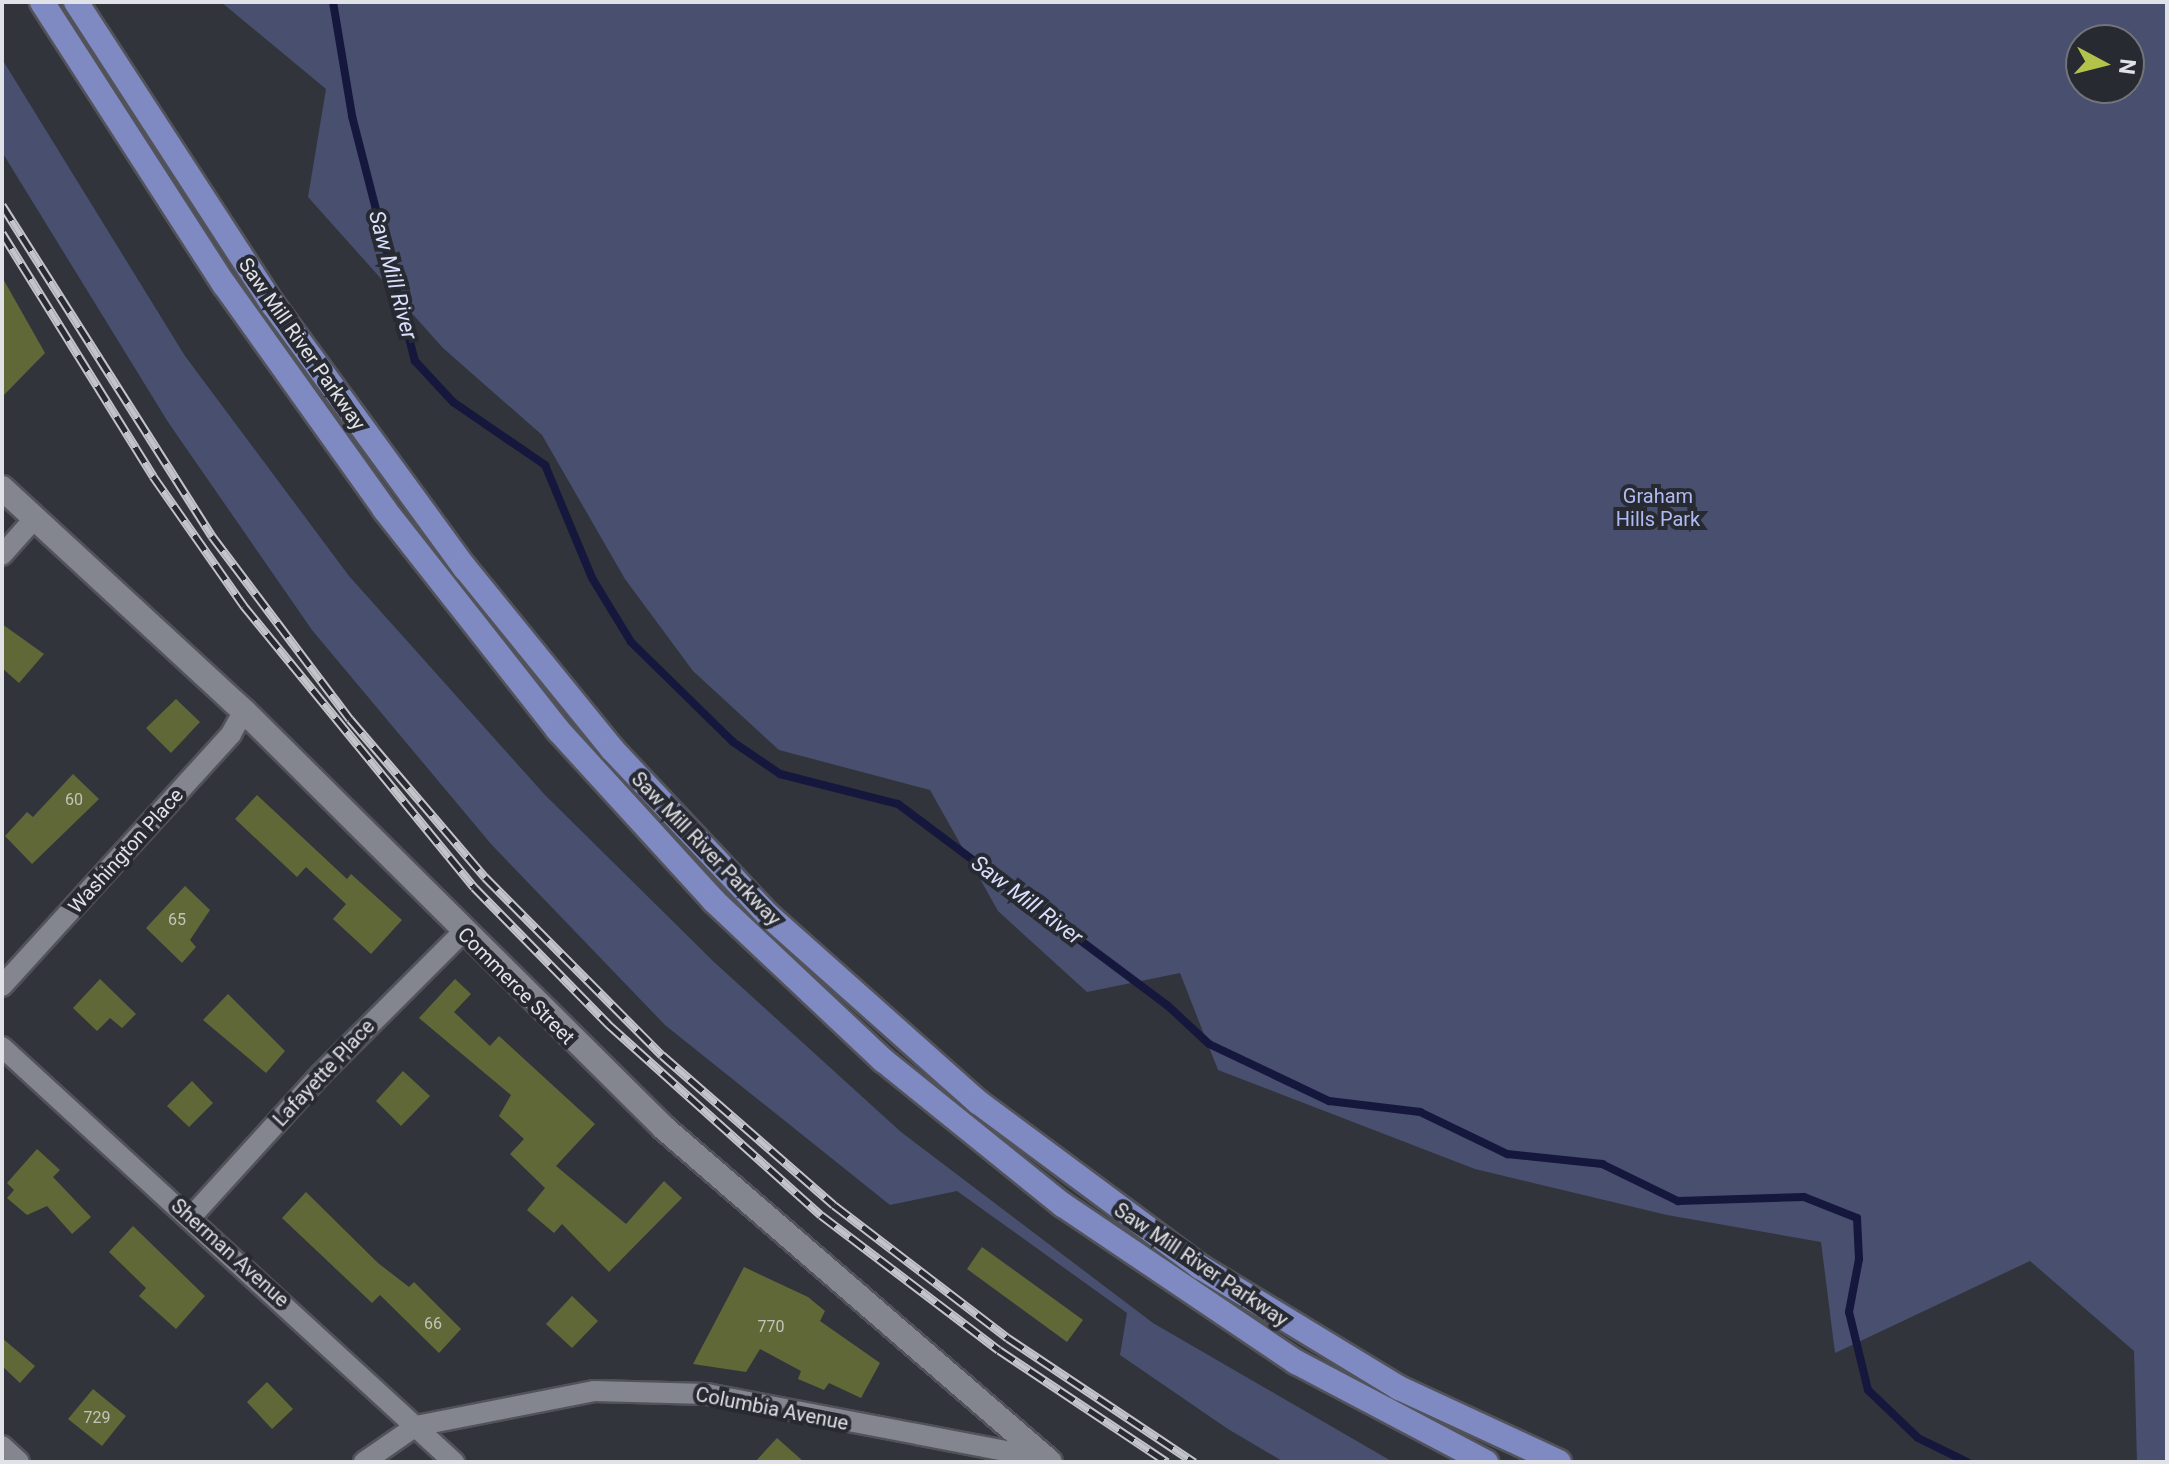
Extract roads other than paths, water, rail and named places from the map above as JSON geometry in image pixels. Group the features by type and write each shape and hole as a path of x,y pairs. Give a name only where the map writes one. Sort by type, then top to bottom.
{"highway":[{"name":"Saw Mill River Parkway","path":"42,2 197,245 385,510 558,730 714,901 883,1060 1063,1205 1283,1354 1486,1462"},
{"name":"Saw Mill River Parkway","path":"76,2 273,305 474,581 612,749 769,916 1001,1121 1200,1267 1385,1380 1559,1462"}],"main road":[{"name":"Commerce Street","path":"2,488 244,711 462,933 781,1234 1049,1461"}],"street":[{"path":"2,555 35,518"},
{"name":"Washington Place","path":"2,986 231,734 244,711"},
{"name":"Lafayette Place","path":"191,1217 321,1074 462,933"},
{"name":"Sherman Avenue","path":"2,1047 191,1217 454,1462"},
{"name":"Columbia Avenue","path":"364,1462 416,1426 594,1391 707,1394 1049,1461"},
{"path":"2,1446 19,1462"}],"waterway":[{"name":"Saw Mill River","path":"333,2 352,116 415,361 453,402 545,465 592,578 631,642 733,742 780,774 898,804 1167,1005 1209,1044 1329,1101 1420,1112 1507,1154 1602,1164 1678,1201 1804,1197 1857,1218 1859,1259 1849,1312 1868,1390 1918,1438 1967,1462"}],"railway":[{"path":"2,205 212,536 350,719 485,877 662,1055 834,1205 1008,1338 1194,1462"},
{"path":"2,233 153,476 244,606 474,887 608,1024 821,1215 999,1350 1167,1462"}],"park label":[{"name":"Graham Hills Park","path":"1658,508"}]}
